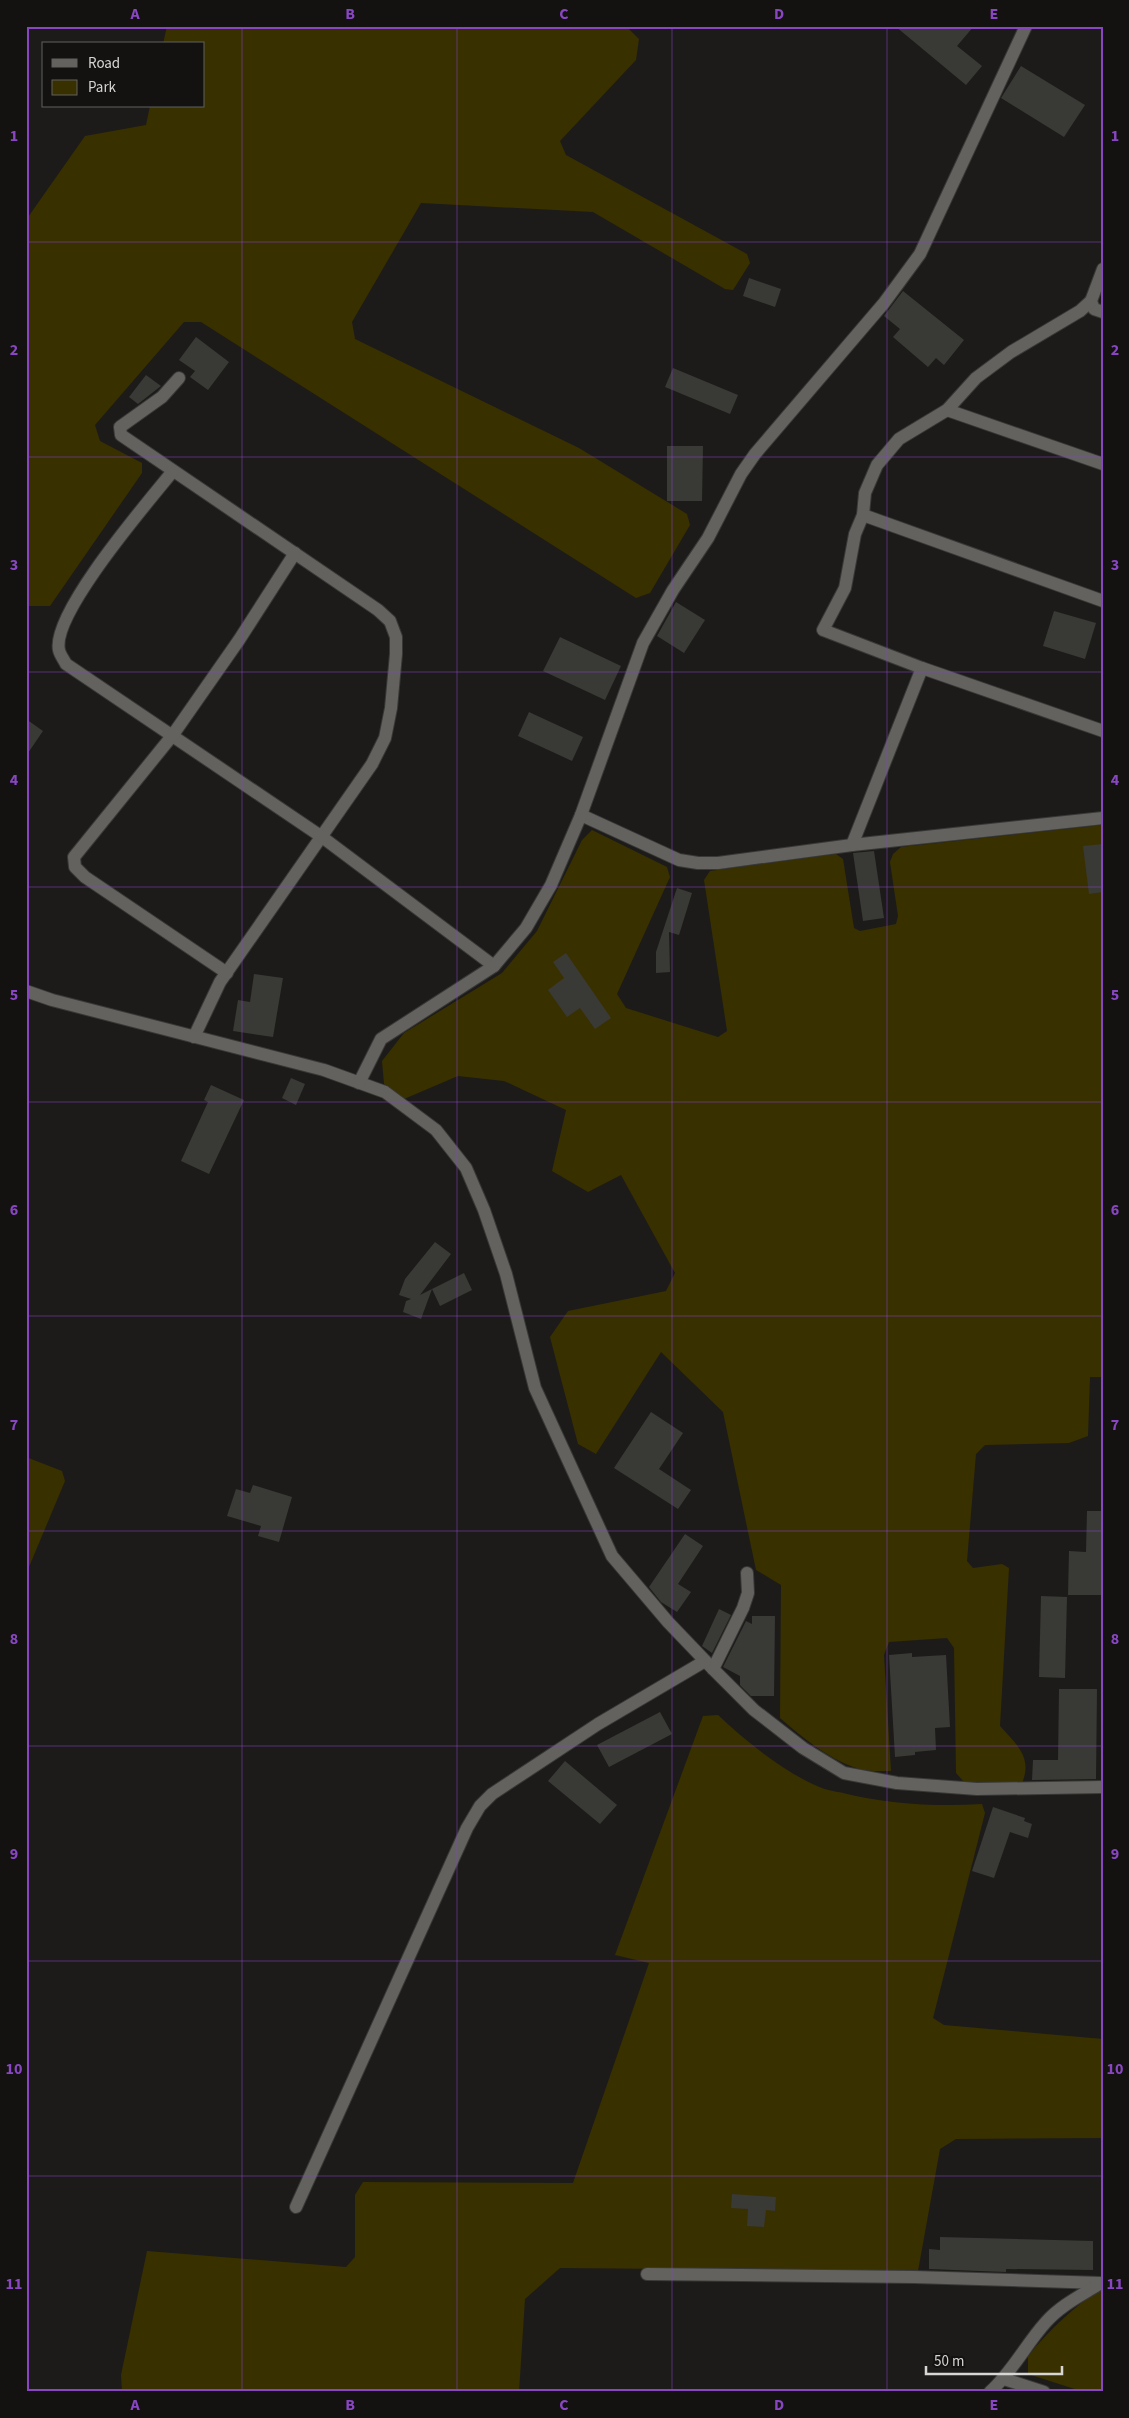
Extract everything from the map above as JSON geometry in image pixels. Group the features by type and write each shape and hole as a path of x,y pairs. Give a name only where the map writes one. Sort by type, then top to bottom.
{"street":[{"path":"359,1083 381,1039 494,966 526,928 551,885 581,814 643,644 658,615 708,538 741,474 755,454 884,303 920,254 1026,26"},
{"path":"1103,269 1091,301 1080,311 1010,352 976,378 947,410 899,439 877,464 865,492 863,515 855,534 845,588 823,630 922,668 1103,731"},
{"path":"1091,301 1094,308 1103,312"},
{"path":"179,378 162,397 120,427 121,435 378,610 390,620 396,637 391,708 385,738 372,764 220,982 194,1037"},
{"path":"947,410 1103,464"},
{"path":"173,471 124,532 75,602 60,635 59,650 66,664 322,837 494,966"},
{"path":"863,515 1103,601"},
{"path":"227,973 85,877 75,867 74,857 172,736 239,640 295,553"},
{"path":"852,845 922,668"},
{"path":"581,814 679,860 698,863 718,863 852,845 1103,818"},
{"path":"26,991 324,1070 385,1092 436,1130 466,1168 506,1274 535,1388 612,1556 668,1622 709,1665 754,1710 803,1748 844,1773 897,1783 977,1789 1103,1787"},
{"path":"296,2207 463,1837 480,1806 492,1794 598,1724 709,1665 743,1608 748,1593 747,1573"},
{"path":"647,2274 914,2277 1102,2282"},
{"path":"990,2392 1004,2379 1046,2322 1059,2310 1102,2282"},
{"path":"1004,2379 1044,2392"}],"green space":[{"path":"167,26 626,26 639,39 636,60 560,141 566,155 747,254 750,263 733,290 725,289 593,212 421,203 352,322 355,339 579,448 687,514 690,525 650,593 636,598 201,322 184,322 95,425 100,441 142,463 142,473 50,606 26,606 26,220 85,136 146,125 150,108 205,108 205,42 163,42"},
{"path":"1103,825 1103,1377 1090,1377 1088,1436 1069,1443 985,1445 976,1454 967,1561 973,1568 1002,1564 1009,1568 1000,1726 1021,1752 1024,1758 1025,1774 1022,1783 965,1783 956,1773 954,1648 947,1638 889,1642 884,1655 891,1771 860,1769 845,1764 825,1753 780,1718 781,1585 756,1570 723,1412 661,1352 596,1454 578,1444 550,1337 568,1311 666,1291 675,1273 621,1175 588,1192 552,1171 566,1110 504,1081 458,1076 404,1099 384,1084 382,1061 404,1033 502,973 537,931 582,840 592,830 667,867 670,877 617,994 626,1008 718,1037 727,1031 704,880 710,871 836,854 843,859 854,928 860,931 896,924 898,916 890,862 893,854 901,847"},
{"path":"26,1457 62,1471 65,1481 26,1574"},
{"path":"718,1715 778,1764 823,1788 860,1797 895,1802 930,1805 982,1804 985,1813 933,2018 944,2025 1103,2039 1103,2138 956,2139 940,2149 918,2271 560,2268 525,2299 519,2392 122,2392 121,2375 147,2251 346,2267 355,2257 355,2195 363,2182 573,2183 649,1963 615,1955 703,1716"},
{"path":"1103,2287 1103,2392 1084,2392 1028,2374 1028,2356 1036,2346 1082,2302"}],"building":[{"path":"895,26 974,26 957,46 982,66 966,85"},
{"path":"1021,66 1085,105 1064,137 1001,98"},
{"path":"749,278 781,289 775,307 743,296"},
{"path":"903,291 964,340 944,365 936,358 928,367 893,337 900,329 884,316"},
{"path":"196,337 229,362 208,390 190,377 195,371 179,360"},
{"path":"673,368 738,395 730,414 665,387"},
{"path":"146,375 161,386 138,404 129,397"},
{"path":"667,446 703,446 702,501 667,501"},
{"path":"676,602 705,620 684,653 657,636"},
{"path":"1054,611 1096,623 1085,659 1043,646"},
{"path":"560,637 621,666 605,700 543,671"},
{"path":"529,712 583,737 572,761 518,736"},
{"path":"26,719 43,731 26,756"},
{"path":"1103,844 1103,892 1089,894 1083,846"},
{"path":"874,851 884,918 863,921 853,853"},
{"path":"677,888 692,893 679,935 669,932 670,972 656,973 656,952"},
{"path":"566,953 611,1018 595,1029 580,1008 567,1017 548,990 564,978 553,962"},
{"path":"254,974 283,978 273,1037 233,1031 238,1000 250,1002"},
{"path":"291,1078 305,1084 296,1105 282,1098"},
{"path":"211,1085 244,1100 209,1174 181,1161 208,1102 204,1100"},
{"path":"435,1242 451,1254 420,1295 432,1289 421,1319 403,1312 406,1301 411,1299 399,1295 405,1279"},
{"path":"464,1273 472,1290 440,1306 432,1289"},
{"path":"651,1412 683,1433 659,1469 691,1490 678,1509 614,1468"},
{"path":"253,1485 292,1497 279,1542 258,1536 261,1526 227,1516 236,1489 250,1493"},
{"path":"1087,1511 1103,1511 1103,1595 1068,1595 1069,1551 1086,1552"},
{"path":"685,1534 703,1546 678,1584 691,1592 677,1612 661,1602 649,1587"},
{"path":"1041,1596 1067,1597 1065,1678 1039,1677"},
{"path":"719,1609 731,1615 712,1653 702,1646"},
{"path":"752,1616 775,1616 774,1696 751,1696 740,1685 740,1676 723,1667 746,1621 752,1624"},
{"path":"912,1653 912,1657 946,1655 950,1727 935,1728 936,1750 915,1752 915,1755 895,1757 889,1655"},
{"path":"1059,1689 1097,1689 1096,1779 1032,1780 1033,1760 1058,1760"},
{"path":"660,1712 672,1734 609,1767 597,1745"},
{"path":"565,1761 617,1805 600,1824 548,1781"},
{"path":"993,1807 1025,1818 1024,1821 1032,1824 1028,1838 1010,1832 994,1878 972,1871"},
{"path":"732,2194 776,2197 775,2211 766,2210 764,2227 747,2226 748,2209 731,2208"},
{"path":"940,2237 1093,2241 1093,2270 1006,2269 1006,2272 929,2269 929,2249 940,2250"}]}
